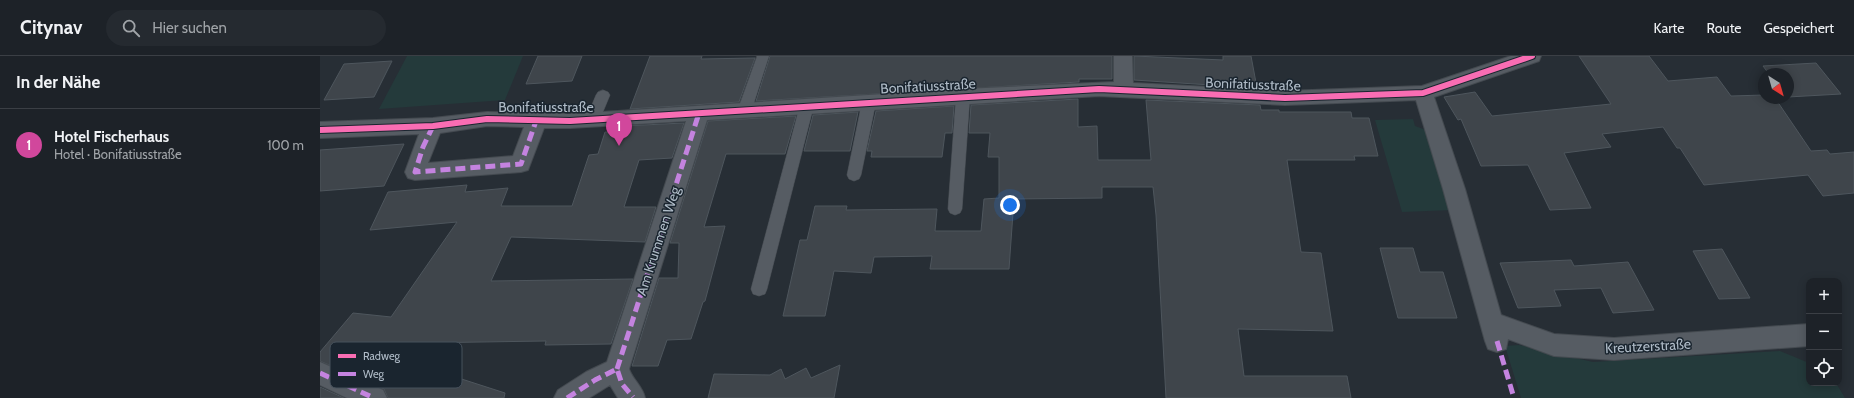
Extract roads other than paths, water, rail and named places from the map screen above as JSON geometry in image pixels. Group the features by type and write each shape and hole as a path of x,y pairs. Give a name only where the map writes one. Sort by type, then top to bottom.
{"street":[{"path":"1123,56 1124,89"},
{"name":"Bonifatiusstraße","path":"320,130 433,126 487,119 593,119 963,96 1124,89 1285,98 1423,92 1532,56"},
{"name":"Kreutzerstraße","path":"1423,92 1454,189 1494,332 1554,345 1614,349 1806,335"},
{"name":"Am Krummen Weg","path":"617,369 699,113"},
{"name":"Bonifatiusstraße","path":"433,126 423,147 415,172 521,164 536,120"},
{"path":"567,398 595,380 617,369 622,384 633,398"},
{"path":"320,373 330,378"},
{"path":"352,388 374,398"}],"lane":[{"path":"745,109 763,56"},
{"path":"593,119 603,95"},
{"path":"955,209 963,96"},
{"path":"854,175 870,102"},
{"path":"759,289 807,105"}],"place":[{"name":"Hotel Fischerhaus","path":"619,146"}]}
